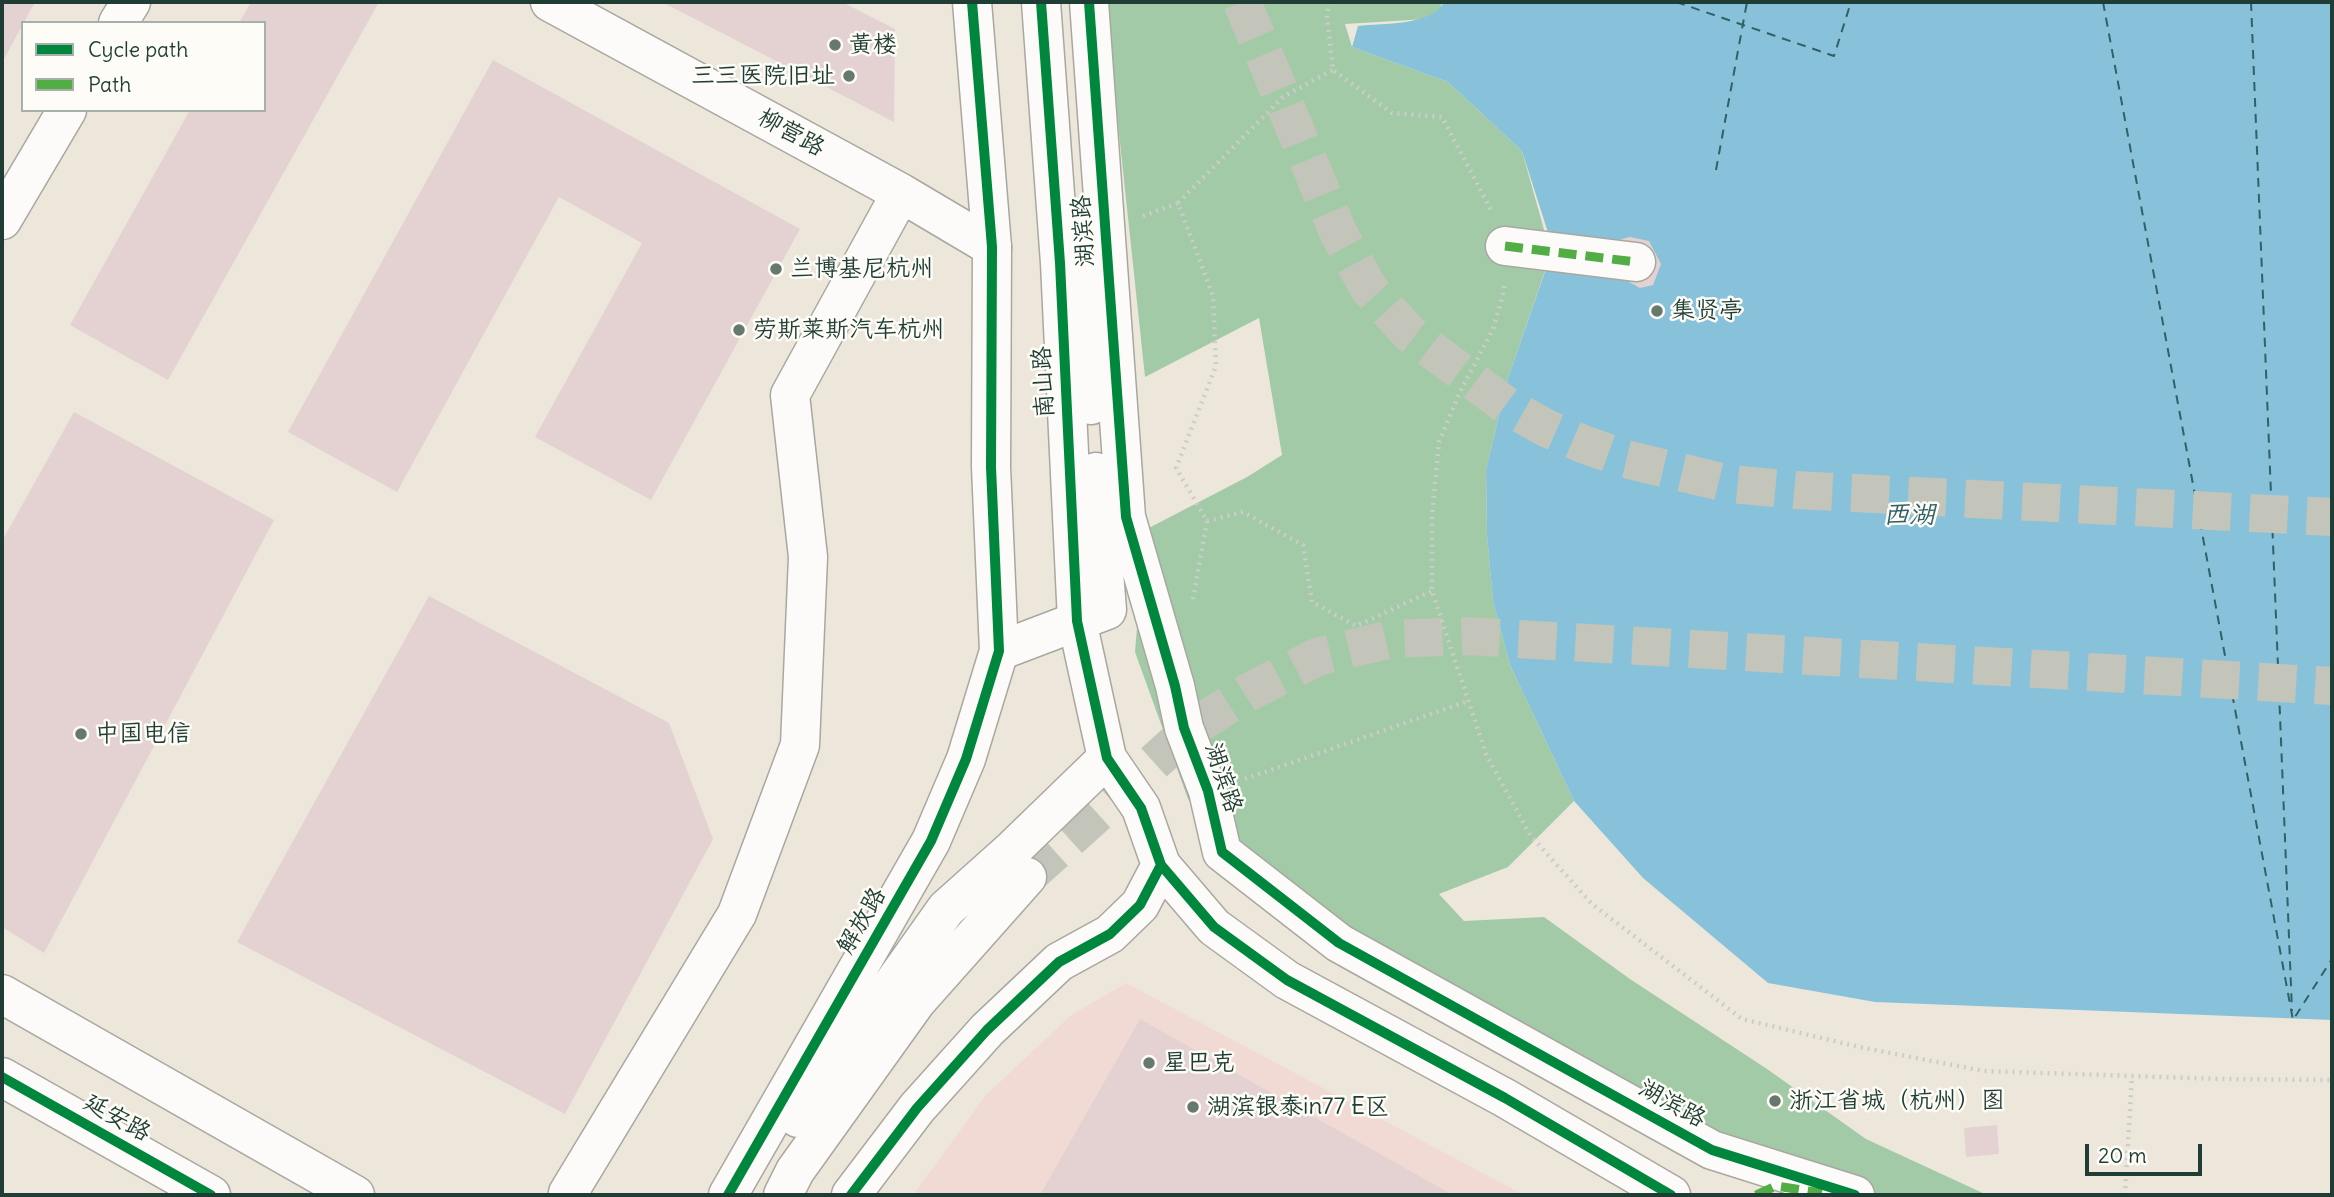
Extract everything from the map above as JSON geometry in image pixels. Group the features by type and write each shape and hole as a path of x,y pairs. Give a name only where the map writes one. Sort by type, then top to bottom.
{"main road":[{"path":"119,21 131,2"},
{"name":"柳营路","path":"550,2 901,193 992,247"},
{"name":"南山路","path":"972,2 992,247 991,467 999,652"},
{"name":"南山路","path":"1041,2 1060,263 1077,621 1107,758"},
{"path":"999,652 1107,610 1082,293 1066,2"},
{"name":"湖滨路","path":"1089,2 1126,517 1175,687 1184,728 1208,792 1222,852 1339,943 1712,1150 1855,1195"},
{"path":"2,220 65,112"},
{"path":"572,1195 568,1193 737,914 800,745 808,557 790,395 901,193"},
{"path":"1505,246 1636,262"},
{"name":"解放路","path":"728,1195 931,841 966,759 999,652"},
{"path":"758,1195 792,1126 946,909 1107,758 1141,808 1161,865 1214,927 1287,980 1505,1098 1671,1195"},
{"path":"851,1195 917,1108 987,1030 1059,962 1110,934 1140,905 1161,865"},
{"path":"783,1195 795,1171 916,1002 1027,877"},
{"name":"延安路","path":"2,994 355,1195"},
{"name":"延安路","path":"2,1077 211,1195"},
{"path":"1755,1195 1776,1186 1832,1195"}],"path":[{"path":"1329,2 1327,16 1333,71 1392,113 1441,117 1481,189 1505,246 1503,295 1493,329 1459,394 1440,442 1432,516 1432,591 1486,754 1530,835 1592,904 1742,1019 1859,1047 1984,1071 2332,1080"},
{"path":"1190,612 1207,521 1176,468 1216,366 1213,296 1178,203 1284,96 1333,71"},
{"path":"1207,521 1243,512 1303,545 1312,602 1356,625 1432,591"},
{"path":"1208,792 1469,701"},
{"path":"2125,1195 2132,1076"}],"shaded area":[{"path":"1126,983 1524,1195 913,1195 986,1095 1070,1016"}],"green space":[{"path":"1105,2 1442,2 1441,8 1426,19 1345,24 1352,47 1448,82 1522,151 1550,251 1508,378 1486,470 1487,535 1493,601 1510,665 1574,801 1508,867 1439,894 1464,921 1544,917 1630,979 1767,1069 1866,1139 1987,1195 1793,1195 1339,943 1198,814 1188,799 1135,652 1145,530 1247,477 1282,455 1259,318 1145,377"}],"water":[{"name":"西湖","path":"1444,2 2332,2 2332,1020 1875,1002 1768,983 1643,878 1574,801 1510,665 1493,601 1487,535 1486,470 1508,378 1549,260 1551,242 1522,151 1448,82 1352,47 1358,26 1418,19 1438,10"}],"building":[{"path":"2,2 35,2 25,21 21,21 21,28 2,63"},
{"path":"251,2 379,2 168,380 70,325 189,112 266,112 266,21 240,21"},
{"name":"三三医院旧址","path":"662,2 842,2 895,29 894,122"},
{"path":"493,60 800,229 651,500 535,437 642,243 559,197 397,492 288,432"},
{"path":"1630,237 1649,241 1661,264 1653,285 1640,288 1615,274 1614,241"},
{"name":"中国电信","path":"74,412 274,520 44,953 2,927 2,541"},
{"path":"429,596 669,723 713,839 565,1114 237,942"},
{"name":"湖滨银泰in77 E区","path":"1140,1019 1453,1195 1040,1195"},
{"path":"1997,1125 1999,1154 1966,1157 1964,1128"}],"ferry route":[{"path":"1676,2 1834,56 1851,2"},
{"path":"1716,170 1747,2"},
{"path":"2103,2 2293,1020 2332,959"},
{"path":"2251,2 2292,1011"}],"tunnel":[{"path":"1242,2 1338,232 1369,289 1409,333 1507,406 1546,428 1625,459 1730,484 1795,490 2332,517"},
{"path":"1027,877 1192,728 1247,693 1317,657 1391,639 1467,636 2332,686"}],"marked path":[{"path":"1505,246 1636,262"},
{"path":"1756,1195 1776,1186 1822,1193"}],"cycle path":[{"path":"728,1195 931,841 966,759 999,651 991,467 992,247 972,2"},
{"path":"851,1195 917,1108 987,1030 1059,962 1110,934 1140,905 1161,865 1141,808 1107,758 1077,621 1060,263 1041,2"},
{"path":"1089,2 1126,517 1175,686 1184,728 1208,791 1222,852 1339,943 1712,1150 1855,1195"},
{"path":"1161,865 1214,927 1287,980 1505,1098 1671,1195"},
{"path":"2,1077 211,1195"}],"place":[{"name":"黄楼","path":"835,45"},
{"name":"三三医院旧址","path":"849,76"},
{"name":"兰博基尼杭州","path":"776,269"},
{"name":"集贤亭","path":"1657,311"},
{"name":"劳斯莱斯汽车杭州","path":"739,330"},
{"name":"中国电信","path":"81,734"},
{"name":"星巴克","path":"1149,1063"},
{"name":"浙江省城（杭州）图","path":"1775,1101"},
{"name":"湖滨银泰in77 E区","path":"1193,1107"}]}
